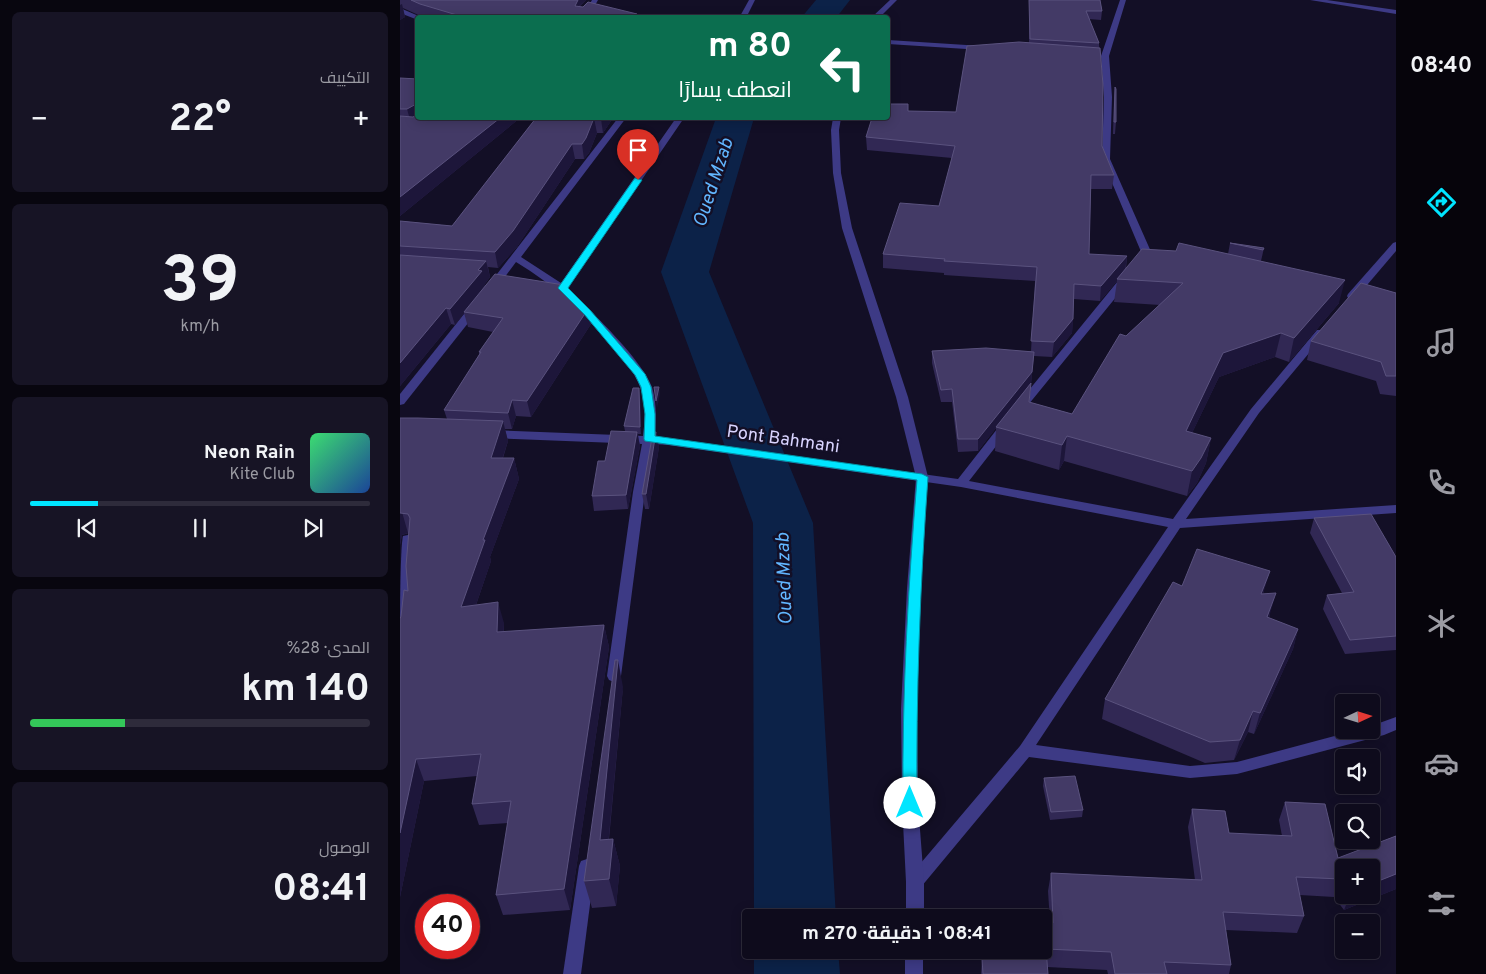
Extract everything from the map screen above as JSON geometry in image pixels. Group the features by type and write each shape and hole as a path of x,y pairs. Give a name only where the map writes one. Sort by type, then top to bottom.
{"street":[{"path":"584,15 591,8 595,0"},
{"path":"744,15 752,0"},
{"path":"877,15 894,0"},
{"path":"961,483 1065,351 1152,255 1106,159 1108,97 1100,56 1123,0"},
{"path":"1313,0 1396,12"},
{"path":"400,10 415,16"},
{"path":"890,42 986,49"},
{"path":"400,402 498,273 516,258 620,120"},
{"path":"563,288 679,120"},
{"path":"837,120 836,173 847,228 902,397 922,477 914,588 909,709 910,803 915,909"},
{"path":"1343,301 1396,245"},
{"path":"516,258 541,271 563,288 587,312 640,374 646,387 650,414 649,439 639,490 612,690"},
{"path":"915,882 1025,750 1176,524 1255,411 1330,322"},
{"name":"Pont Bahmani","path":"480,433 668,441 961,483 1176,524 1396,508"},
{"path":"400,637 408,539"},
{"path":"1025,750 1190,772 1216,771 1237,768 1384,729 1396,723"},
{"path":"572,974 588,856"},
{"path":"914,959 914,974"}],"building":[{"path":"411,0 578,0 575,6 583,7 588,2 637,14 457,15"},
{"path":"1029,0 1100,0 1102,11 1086,11 1099,43 1030,39"},
{"path":"1019,42 1100,48 1103,85 1102,146 1114,175 1091,175 1089,254 1127,256 1101,286 1074,284 1073,319 1054,342 1031,341 1037,267 944,261 945,259 883,254 900,203 939,206 955,146 866,137 871,120 890,120 890,104 908,104 908,111 956,112 967,46"},
{"path":"400,78 415,79 415,105 407,109 400,109"},
{"path":"1115,87 1116,122 1114,122"},
{"path":"400,116 415,116 415,120 497,120 400,197"},
{"path":"534,120 593,120 582,144 572,144 513,231 495,252 400,246 400,221 452,226"},
{"path":"1179,243 1345,280 1294,338 1281,333 1223,353 1186,431 1211,438 1192,471 1067,436 1062,445 996,427 1031,383 1029,402 1072,414 1120,334 1126,336 1183,283 1117,279 1142,249 1176,251"},
{"path":"1230,243 1264,248 1263,250"},
{"path":"400,255 486,261 478,270 482,271 450,309 446,308 400,363"},
{"path":"495,274 564,285 582,302 579,305 588,309 527,401 512,400 508,413 444,410 481,352 479,352 503,318 464,312"},
{"path":"1361,283 1396,293 1396,376 1386,376 1381,362 1311,341"},
{"path":"986,348 1034,352 1032,372 978,439 958,439 952,389 941,390 932,351"},
{"path":"654,387 659,387 656,401"},
{"path":"633,388 639,388 640,427 624,426"},
{"path":"400,418 503,421 491,458 514,458 483,540 485,540 461,607 498,602 497,632 604,625 564,889 496,895 511,801 472,804 481,754 416,759 400,833 400,619 404,590 408,591 406,566 410,518 408,514 400,513"},
{"path":"611,431 637,432 626,495 592,496 598,461 605,461"},
{"path":"653,432 656,432 646,494 642,494"},
{"path":"1371,514 1396,557 1396,636 1350,640 1327,595 1354,592 1314,518"},
{"path":"1197,549 1270,571 1261,594 1276,593 1267,617 1298,629 1260,713 1253,711 1240,740 1210,742 1105,699 1173,582 1182,586"},
{"path":"615,660 618,660 600,840 613,839 609,879 584,881"},
{"path":"1075,776 1083,810 1051,812 1044,778"},
{"path":"1285,802 1325,804 1338,858 1362,849 1380,849 1380,842 1396,836 1396,874 1380,880 1380,859 1335,859 1335,879 1296,877 1304,916 1223,912 1231,965 1164,962 1167,974 1115,974 1111,952 1052,949 1051,873 1202,880 1192,809 1225,811 1229,833 1292,836"},
{"path":"982,959 1047,959 1048,974 983,974"}],"waterway":[{"name":"Oued Mzab","path":"820,15 834,0"},
{"name":"Oued Mzab","path":"734,120 685,272 783,523 795,909"},
{"name":"Oued Mzab","path":"796,959 797,974"}],"route":[{"path":"638,180 563,288 587,312 640,374 646,387 650,414 649,439 922,477 914,588 909,709 910,803"}]}
